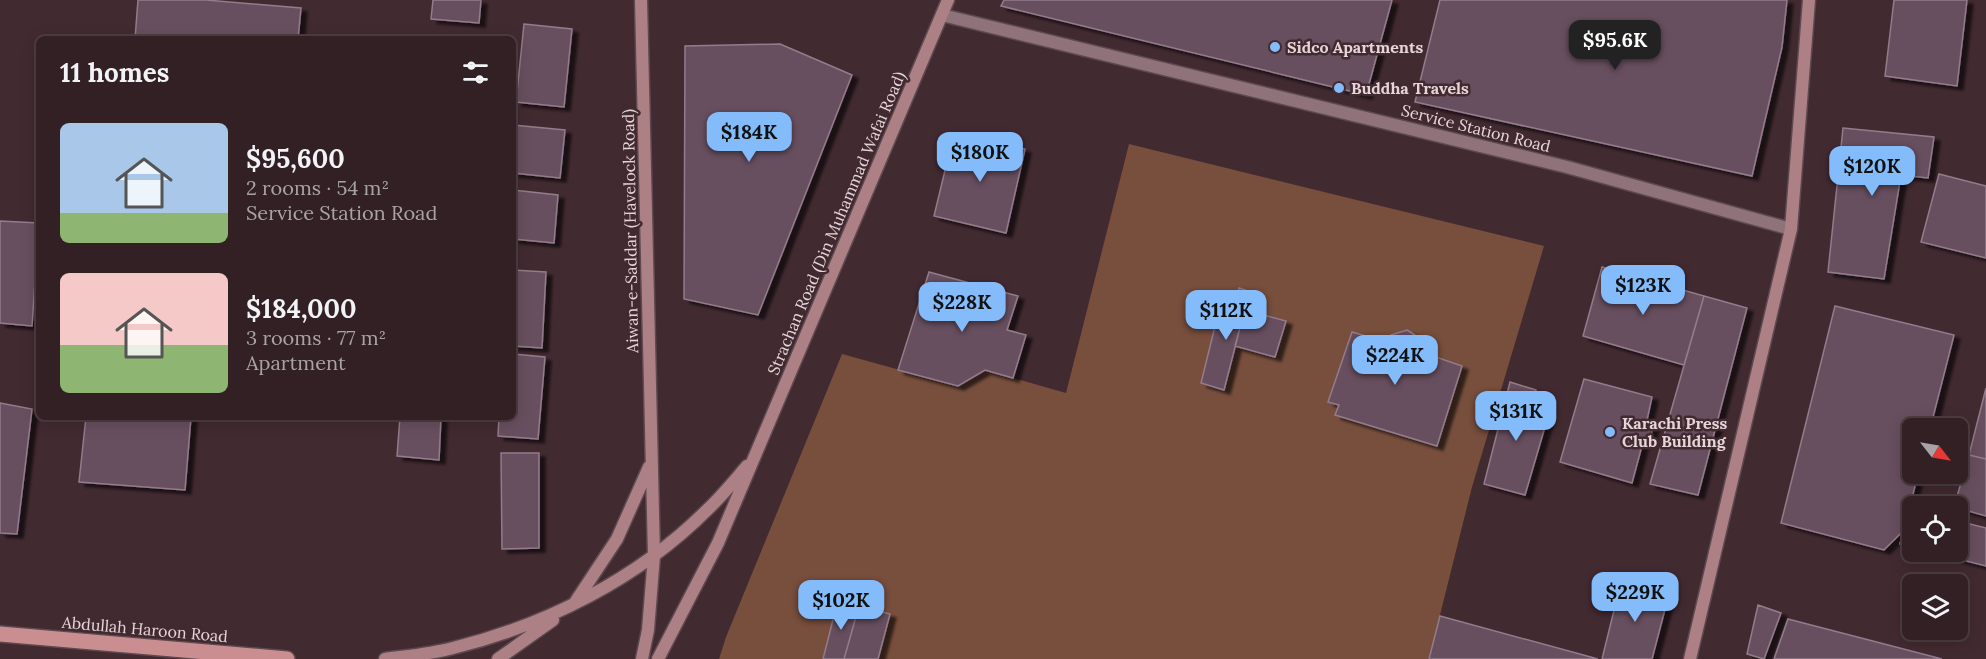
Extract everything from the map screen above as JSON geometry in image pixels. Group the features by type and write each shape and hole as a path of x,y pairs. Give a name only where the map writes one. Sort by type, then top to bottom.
{"main road":[{"name":"Aiwan-e-Saddar (Havelock Road)","path":"641,0 654,556 648,630 642,659"},
{"name":"Strachan Road (Din Muhammad Wafai Road)","path":"658,659 718,543 948,0"},
{"path":"1690,659 1791,229 1809,0"},
{"path":"498,659 573,605 654,556 707,511 754,458"},
{"path":"385,659 450,649 510,632 573,605 617,539 651,462"},
{"name":"Abdullah Haroon Road","path":"0,634 287,659"}],"street":[{"name":"Service Station Road","path":"942,15 1567,167 1791,229"}],"shaded area":[{"path":"1129,144 1544,246 1472,487 1429,659 719,659 842,354 958,386 985,370 1066,393"}],"building":[{"path":"138,0 206,0 301,8 298,36 135,36"},
{"path":"433,0 481,0 479,23 431,19"},
{"name":"Sidco Apartments","path":"1004,0 1392,0 1366,95 1001,6"},
{"path":"1440,0 1787,0 1782,47 1752,176 1415,102"},
{"path":"1894,0 1967,0 1957,86 1885,76"},
{"path":"524,24 572,29 564,107 516,102"},
{"path":"780,44 852,75 758,315 684,299 685,46"},
{"path":"516,125 565,130 560,178 516,173"},
{"path":"1843,128 1934,137 1928,178 1901,175 1884,279 1828,272"},
{"path":"954,133 1025,149 1006,233 934,216"},
{"path":"1939,174 1986,186 1986,258 1921,242"},
{"path":"516,190 558,195 554,243 516,239"},
{"path":"0,221 36,223 32,326 0,323"},
{"path":"1602,267 1704,296 1684,365 1583,336"},
{"path":"516,270 546,272 542,348 516,346"},
{"path":"929,272 1018,296 1007,330 1026,335 1013,378 985,370 958,386 898,370"},
{"path":"1239,288 1254,293 1247,322 1242,320 1224,390 1201,383 1219,310 1231,314"},
{"path":"1704,296 1747,308 1698,495 1650,484"},
{"path":"1835,306 1954,335 1933,418 1902,418 1902,484 1916,484 1912,496 1902,496 1902,532 1884,550 1781,523"},
{"path":"1249,311 1286,321 1275,357 1235,346 1242,320 1247,322"},
{"path":"1407,330 1423,340 1430,355 1462,366 1437,446 1335,415 1339,405 1328,402 1352,332 1386,342 1391,335"},
{"path":"516,354 545,357 538,439 498,436 499,420 516,420"},
{"name":"Karachi Press Club Building","path":"1584,379 1652,397 1647,420 1654,422 1649,443 1643,442 1632,483 1560,462"},
{"path":"1510,382 1536,390 1529,415 1547,420 1525,495 1484,484"},
{"path":"1986,388 1986,459 1969,455"},
{"path":"0,403 32,409 17,534 0,533"},
{"path":"86,420 191,420 185,490 79,482"},
{"path":"400,420 441,420 439,460 397,456"},
{"path":"501,453 539,453 539,548 502,549"},
{"path":"1969,455 1986,459 1986,516 1968,511 1968,496 1957,496 1961,484 1968,484"},
{"path":"1968,524 1986,528 1986,566 1968,561"},
{"path":"1621,582 1669,594 1652,659 1602,659"},
{"path":"838,600 859,606 844,659 823,659"},
{"path":"1758,605 1781,613 1764,659 1747,654"},
{"path":"859,606 890,614 878,659 844,659"},
{"path":"1440,616 1598,659 1429,659"},
{"path":"1788,619 1942,659 1774,659"}],"place":[{"name":"Sidco Apartments","path":"1275,47"},
{"name":"Buddha Travels","path":"1339,88"},
{"name":"Karachi Press Club Building","path":"1610,432"}]}
